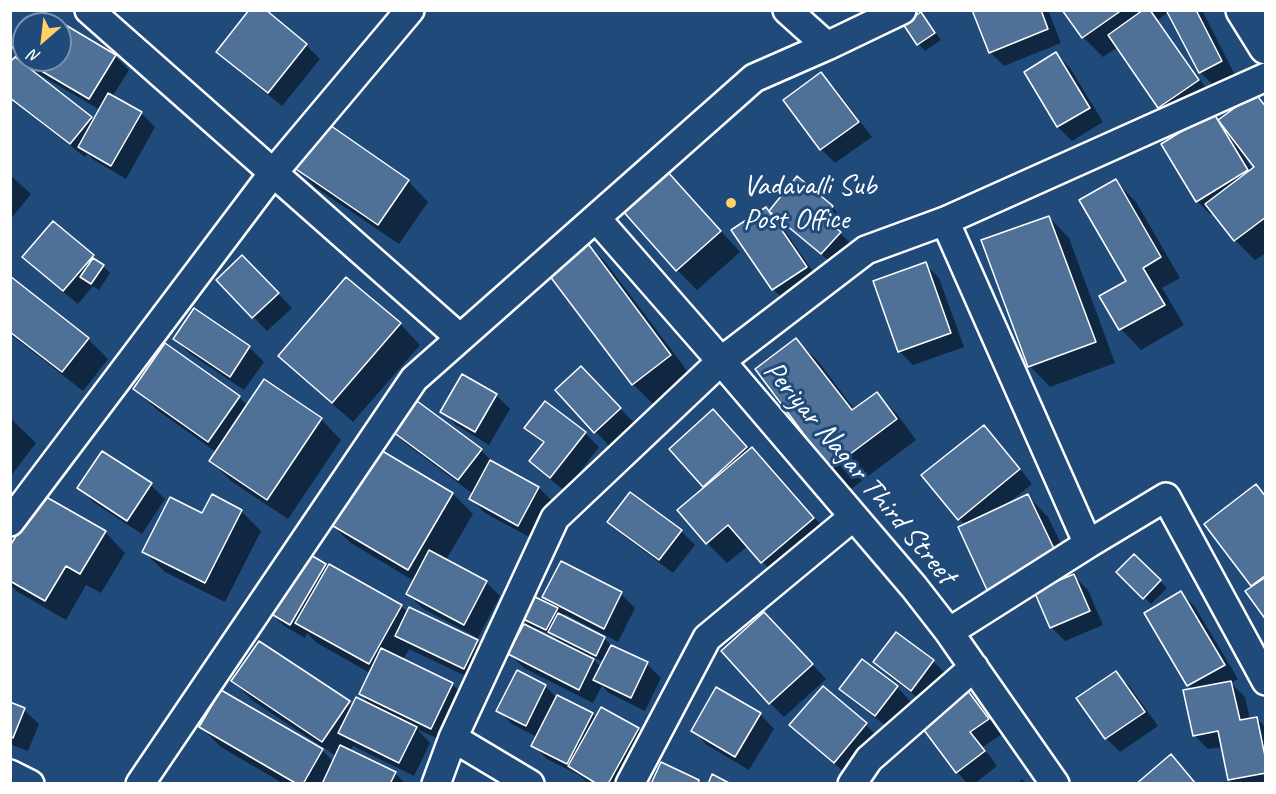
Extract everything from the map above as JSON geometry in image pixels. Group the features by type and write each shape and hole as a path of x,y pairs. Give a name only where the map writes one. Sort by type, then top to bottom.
{"main road":[{"path":"1243,10 1266,47"}],"street":[{"path":"10,33 28,10"},
{"path":"89,10 460,338"},
{"path":"10,522 273,173 410,10"},
{"path":"787,10 827,46"},
{"path":"140,783 414,379 754,78 902,10"},
{"path":"436,783 453,738 555,518 721,361 866,250 945,221 1266,77"},
{"name":"Periyar Nagar Third Street","path":"596,218 914,587 950,632 1055,783"},
{"path":"945,221 1088,544"},
{"path":"950,632 1166,497 1266,681"},
{"path":"630,783 707,638 853,517"},
{"path":"852,783 869,759 974,667"},
{"path":"453,738 530,783"},
{"path":"10,774 30,783"}],"building":[{"path":"249,10 266,10 307,44 268,93 216,52"},
{"path":"972,10 1041,10 1048,29 989,53"},
{"path":"1062,10 1122,10 1082,38"},
{"path":"1143,10 1150,10 1199,80 1158,108 1108,35"},
{"path":"1166,10 1196,10 1222,61 1199,73"},
{"path":"921,12 935,33 917,45 903,24"},
{"path":"72,29 116,55 89,99 43,72 72,72"},
{"path":"1056,52 1090,108 1057,127 1024,72"},
{"path":"12,60 12,72 34,72 92,117 70,144 10,98 10,62"},
{"path":"821,72 859,122 820,150 783,100"},
{"path":"108,93 142,112 111,166 78,147"},
{"path":"1255,93 1266,107 1266,217 1234,241 1205,204 1254,167 1218,120"},
{"path":"1213,112 1248,170 1196,202 1161,144"},
{"path":"324,121 409,180 378,225 293,167"},
{"path":"666,170 721,231 676,271 621,209"},
{"path":"797,176 833,206 823,218 841,232 821,254 769,211"},
{"path":"1116,179 1161,257 1143,268 1165,305 1119,330 1099,296 1126,281 1079,200"},
{"path":"766,207 807,267 772,290 731,230"},
{"path":"1049,216 1096,342 1028,367 981,240"},
{"path":"53,221 94,255 63,291 22,257"},
{"path":"586,241 671,355 632,385 546,271"},
{"path":"242,255 279,293 252,318 216,280"},
{"path":"93,258 104,265 91,284 80,277"},
{"path":"926,262 951,333 898,352 873,281"},
{"path":"10,276 89,338 62,372 10,332"},
{"path":"346,277 401,323 332,403 278,356"},
{"path":"194,308 250,346 230,377 173,339"},
{"path":"796,338 852,410 877,392 897,419 830,469 755,369"},
{"path":"165,343 240,396 208,442 133,389"},
{"path":"581,366 621,408 594,433 555,390"},
{"path":"462,374 497,394 475,432 440,412"},
{"path":"264,379 322,418 267,500 209,461"},
{"path":"413,398 482,449 458,480 389,429"},
{"path":"545,401 586,432 550,478 529,461 544,442 524,428"},
{"path":"713,409 747,447 703,487 669,449"},
{"path":"984,425 1020,469 958,520 921,475"},
{"path":"374,446 453,493 408,570 328,523"},
{"path":"752,447 814,518 761,563 728,525 706,544 677,510"},
{"path":"102,451 152,483 127,521 77,488"},
{"path":"490,460 539,487 518,526 469,499"},
{"path":"1256,484 1266,497 1266,575 1251,586 1204,524"},
{"path":"630,492 682,530 659,560 607,522"},
{"path":"41,494 106,531 80,574 66,566 45,601 10,581 10,546"},
{"path":"212,494 242,510 205,583 142,552 170,497 202,513"},
{"path":"1028,494 1058,557 987,590 958,527"},
{"path":"429,550 487,581 464,625 406,594"},
{"path":"304,551 326,564 290,625 268,612"},
{"path":"1134,554 1161,580 1143,599 1116,572"},
{"path":"561,561 622,592 604,629 542,597"},
{"path":"329,564 402,605 369,664 295,623"},
{"path":"1074,574 1090,611 1050,628 1034,591"},
{"path":"1266,577 1266,620 1245,591"},
{"path":"1181,591 1225,665 1187,686 1144,613"},
{"path":"531,595 558,608 546,630 519,617"},
{"path":"409,607 478,640 464,669 395,636"},
{"path":"764,612 813,664 769,704 721,651"},
{"path":"558,613 605,637 596,656 548,632"},
{"path":"524,624 594,659 579,690 508,654"},
{"path":"896,632 934,660 911,691 873,662"},
{"path":"259,641 350,701 322,742 231,681"},
{"path":"611,645 648,662 631,698 593,680"},
{"path":"381,648 453,683 431,729 359,694"},
{"path":"862,659 898,686 875,716 839,689"},
{"path":"517,670 546,685 526,726 496,711"},
{"path":"1116,671 1145,712 1105,739 1076,698"},
{"path":"1231,681 1240,720 1257,717 1266,761 1266,773 1228,780 1218,731 1193,736 1183,690"},
{"path":"823,686 867,723 834,763 789,725"},
{"path":"716,687 761,713 735,757 691,731"},
{"path":"965,687 989,719 970,732 985,751 956,773 918,722"},
{"path":"221,690 323,749 303,784 297,784 199,727"},
{"path":"557,695 593,713 567,764 531,746"},
{"path":"356,697 417,727 399,763 338,733"},
{"path":"10,702 25,708 13,738 10,736"},
{"path":"601,707 639,728 608,784 597,784 568,766"},
{"path":"340,745 396,772 390,784 322,784"},
{"path":"1171,754 1196,784 1136,784"},
{"path":"661,762 699,780 698,784 651,784"},
{"path":"712,774 731,784 708,784"}],"place":[{"name":"Vadavalli Sub Post Office","path":"731,203"}]}
